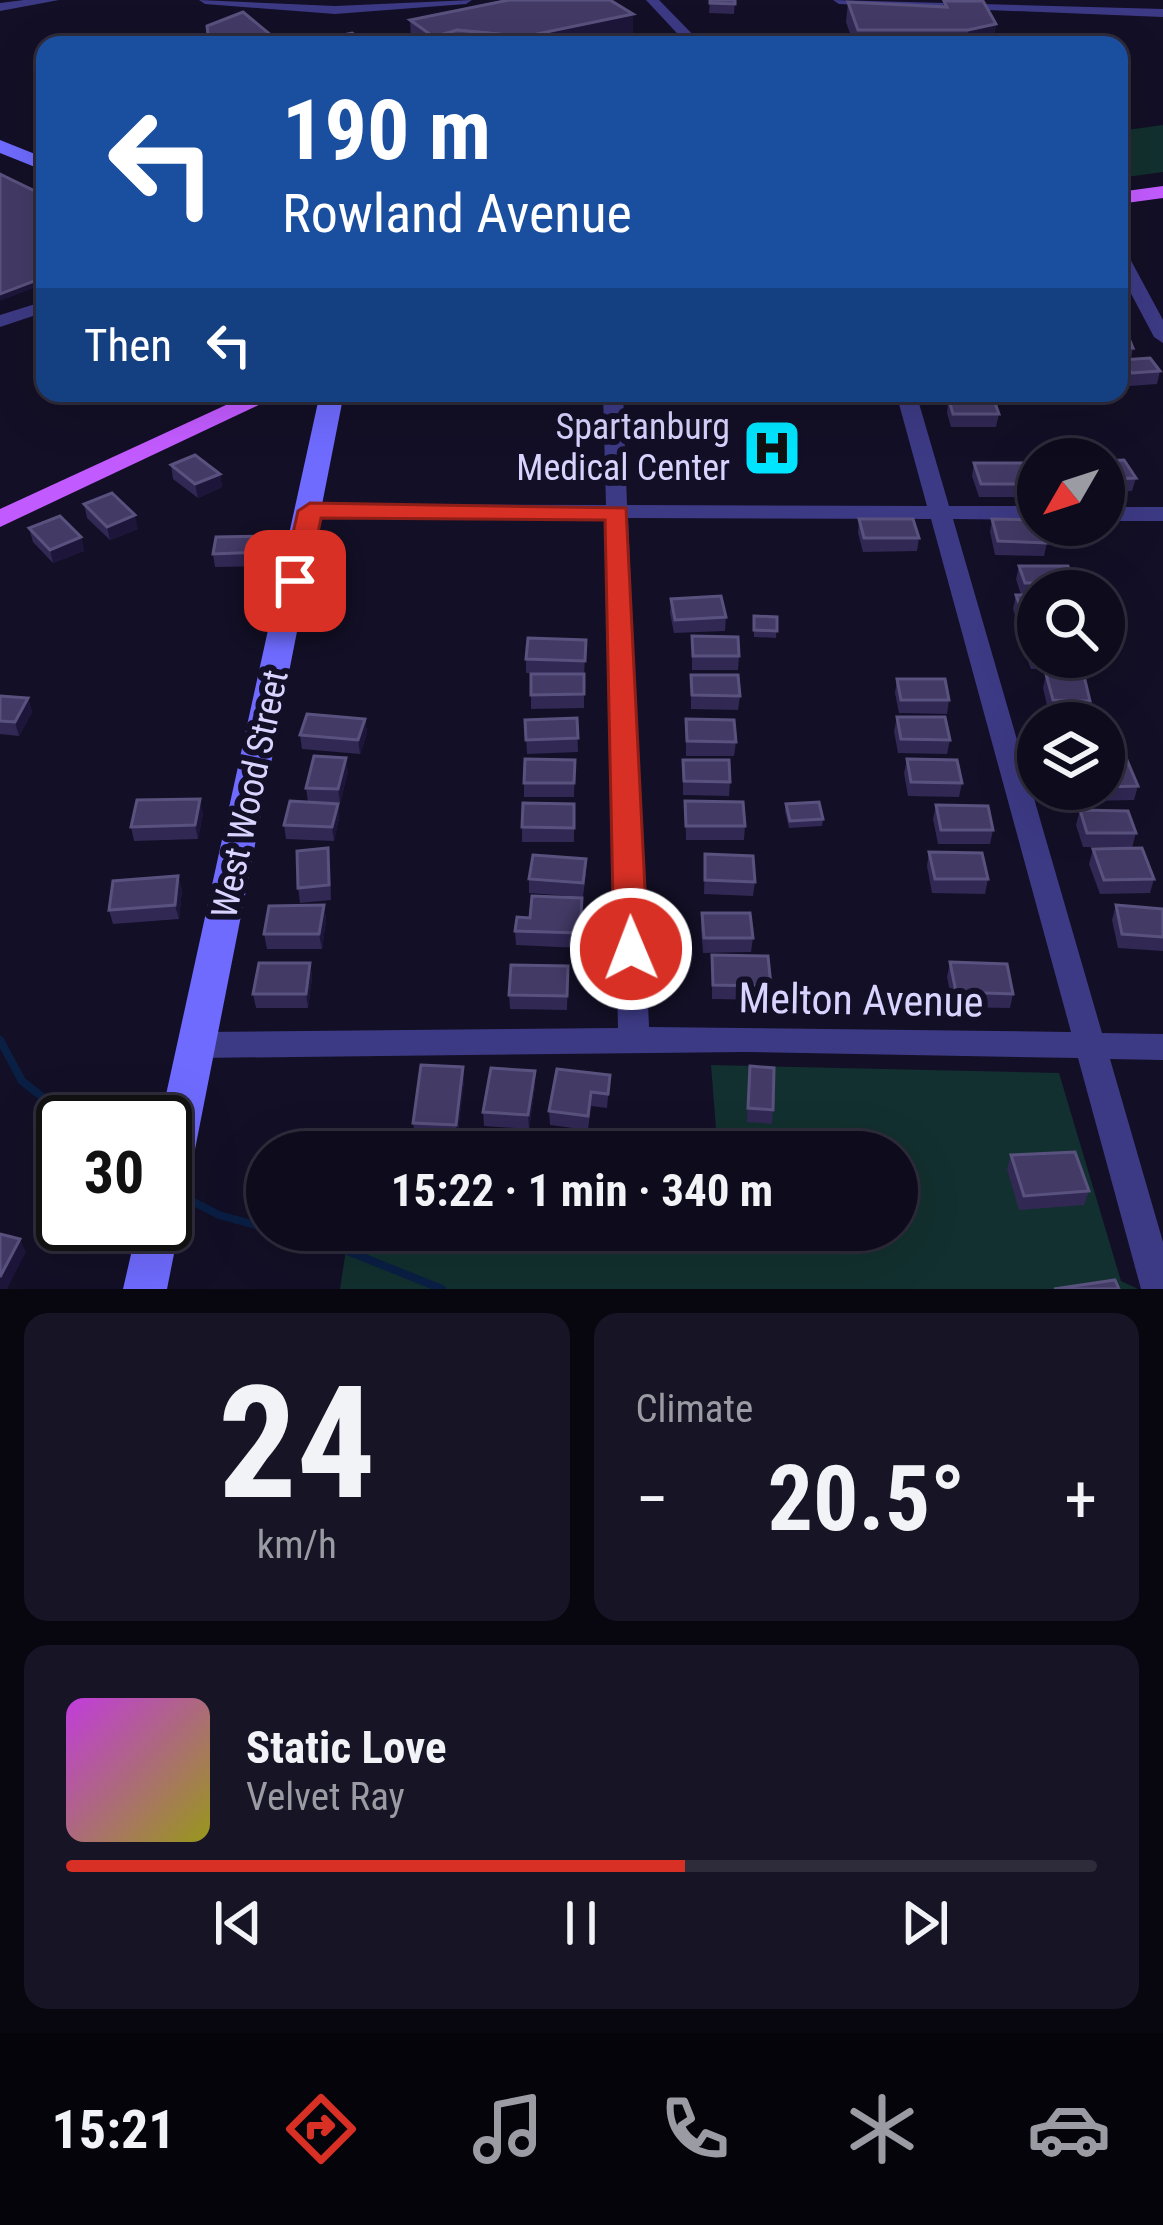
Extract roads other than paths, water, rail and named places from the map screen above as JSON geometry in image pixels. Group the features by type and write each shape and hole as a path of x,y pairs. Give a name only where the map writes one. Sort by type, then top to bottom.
{"main road":[{"path":"1128,197 1163,192"},
{"path":"0,519 253,402"}],"street":[{"path":"0,7 52,0"},
{"path":"205,0 284,9 360,10 466,0"},
{"path":"652,0 687,36"},
{"path":"839,0 1163,13"},
{"path":"0,146 36,162"},
{"path":"1128,272 1163,337"},
{"path":"0,321 36,309"},
{"name":"West Wood Street","path":"187,1095 330,402"},
{"path":"613,402 634,1041"},
{"path":"909,402 1159,1289"},
{"path":"310,511 1017,514"},
{"path":"1125,514 1163,514"},
{"name":"Melton Avenue","path":"198,1045 836,1040 1163,1047"},
{"path":"145,1289 153,1251"}],"waterway":[{"path":"0,1040 22,1081 40,1095"},
{"path":"192,1201 246,1222"},
{"path":"347,1251 442,1289"}],"place":[{"name":"Spartanburg Medical Center","path":"772,448"}]}
